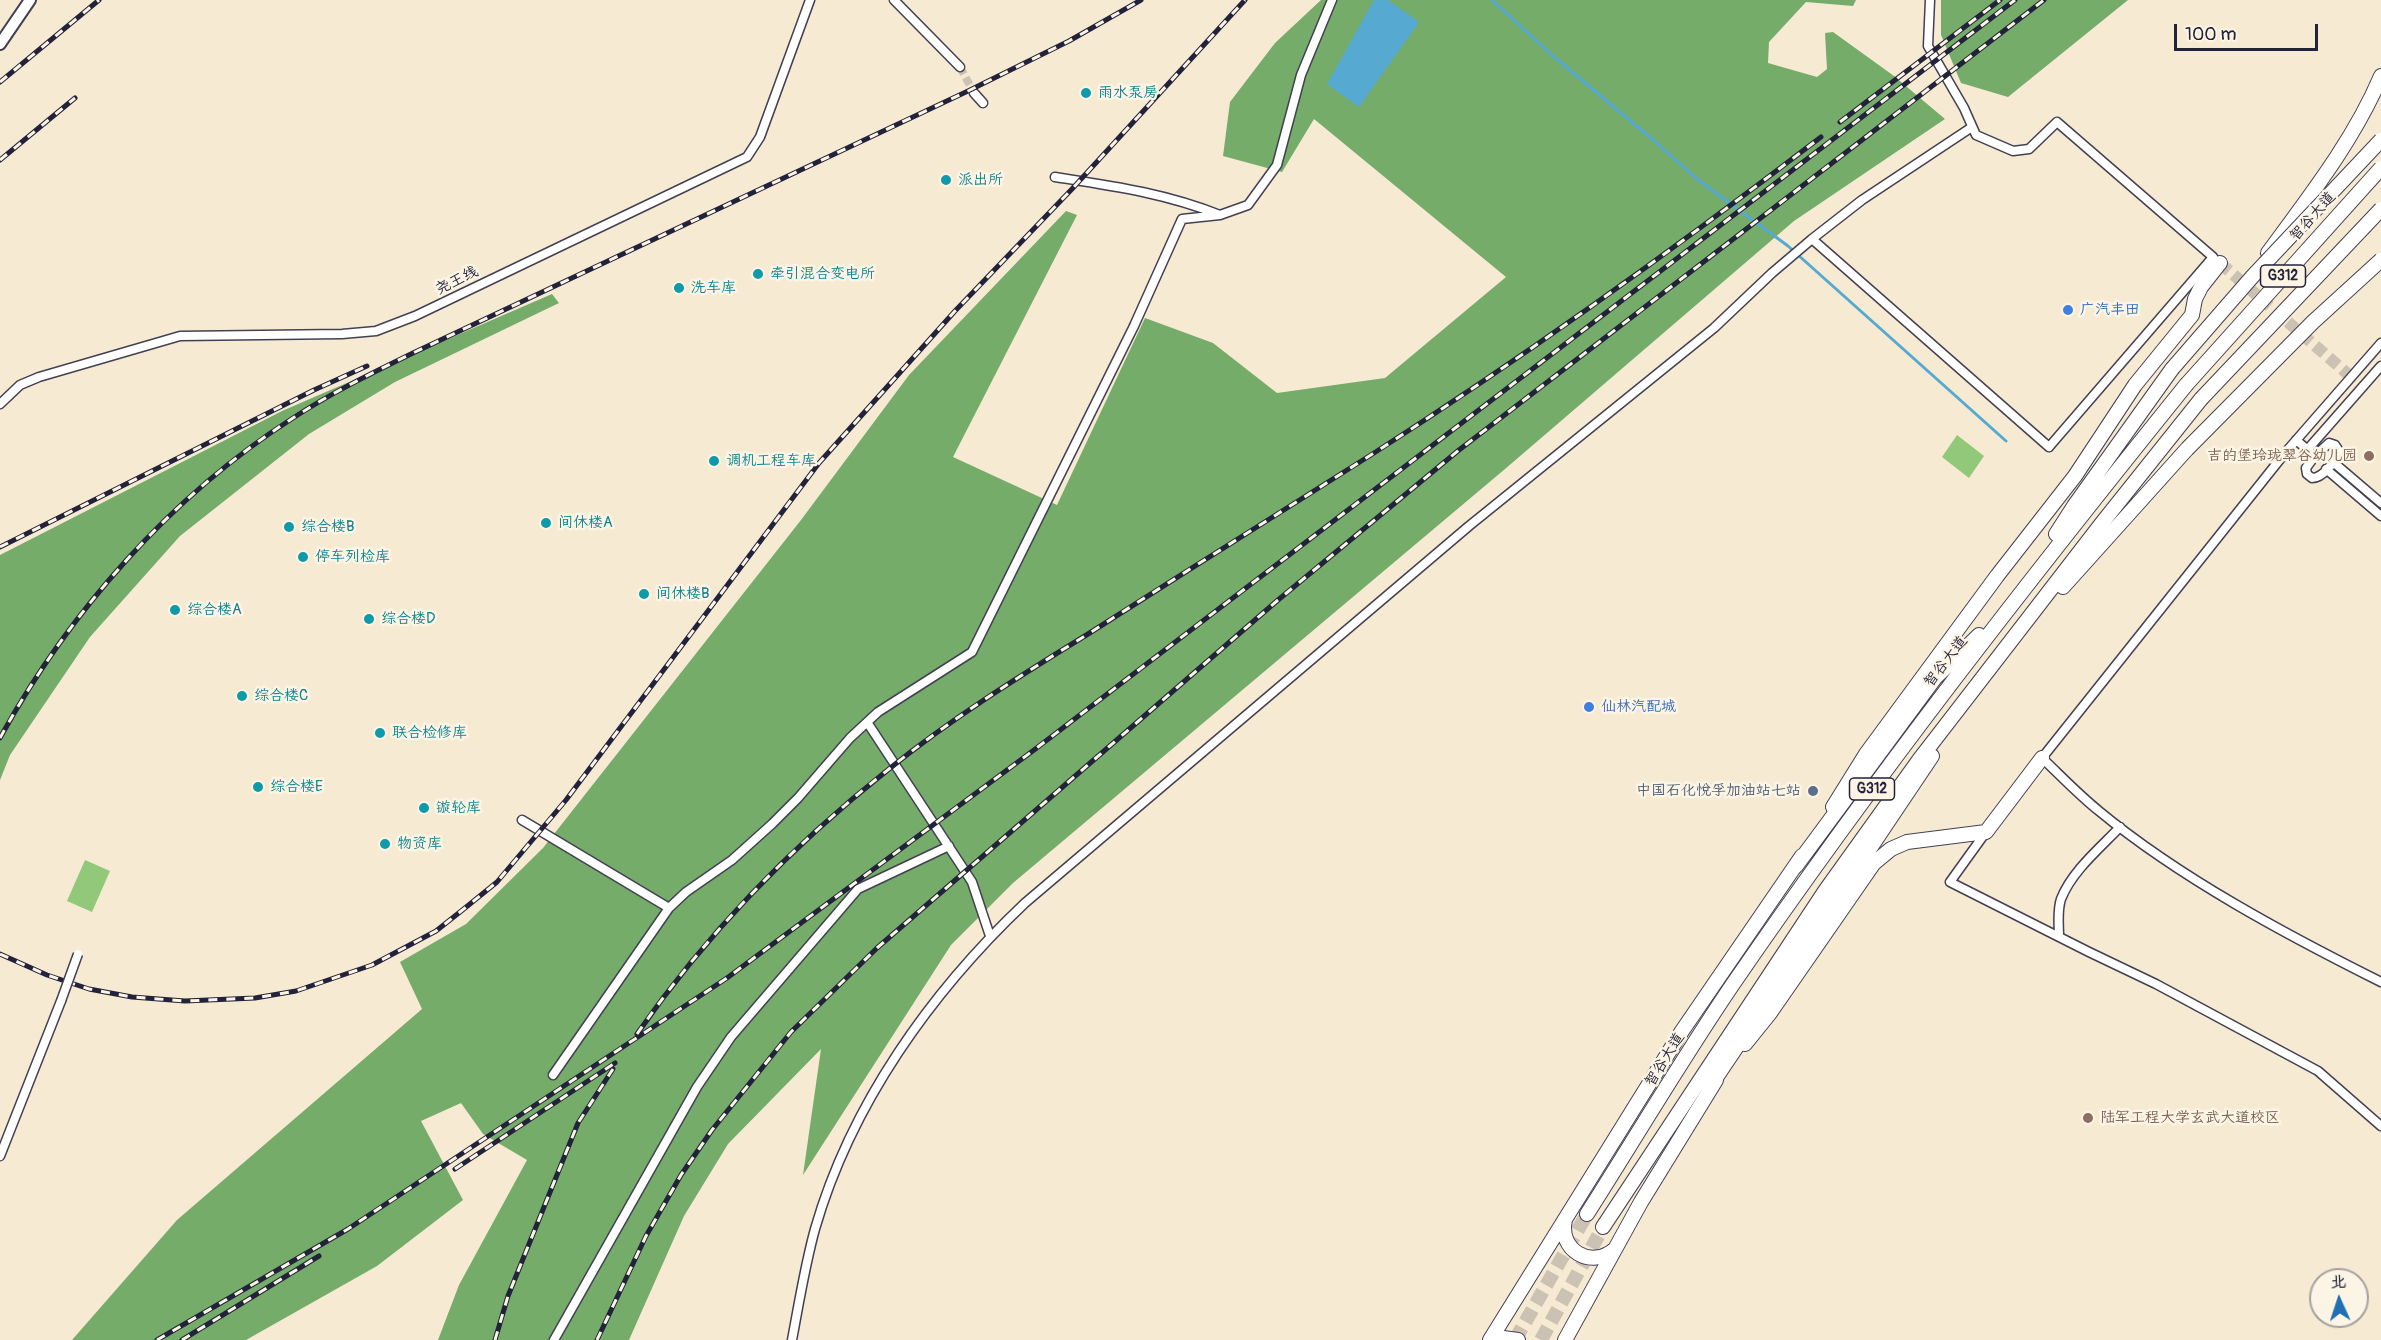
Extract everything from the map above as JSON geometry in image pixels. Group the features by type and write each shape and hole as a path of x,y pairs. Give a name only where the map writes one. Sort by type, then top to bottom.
{"main road":[{"path":"2252,277 2335,160 2372,97 2381,76"},
{"path":"1490,1340 1682,1031 1796,866 1935,678 2017,597 2074,506 2172,369 2252,277 2381,140"},
{"name":"智谷大道","path":"1587,1214 1733,985 1906,741 2186,385 2381,168"},
{"name":"G312","path":"1603,1227 1825,891 1919,760 2201,399 2381,209"},
{"path":"1796,866 1866,754 1997,576 2075,476 2135,385 2192,315 2195,299 2217,260"},
{"path":"1566,1215 1563,1228 1565,1240 1573,1251 1583,1257 1595,1258 1606,1255 1616,1248 1709,1088 1998,657 2187,449 2313,322 2379,263"},
{"path":"1709,1088 1770,1013 1874,863 1891,849 1907,842 1986,832 2042,758"},
{"path":"1565,1340 1622,1238"},
{"path":"1495,1340 1518,1340"}],"street":[{"path":"0,44 30,0"},
{"name":"尧王线","path":"0,404 20,385 39,377 180,336 313,335 376,331 415,316 747,158 760,137 810,0"},
{"path":"894,0 960,67"},
{"path":"553,1076 669,908 686,892 732,860 772,824 867,722 903,694 972,652 1134,326 1182,219 1220,215 1248,205 1277,165 1301,75 1332,0"},
{"path":"1812,239 2049,447 2217,260 2057,122 2029,148 2013,151 1976,135 1964,108 1928,46 1930,0"},
{"path":"974,93 983,103"},
{"path":"792,1340 815,1229 838,1165 861,1114 913,1032 990,936 1025,903 1469,526 1714,328 1812,239 1862,200 1972,128"},
{"path":"1054,177 1146,191 1184,201 1220,215"},
{"path":"2381,343 2296,440 2042,758 2099,811 2202,882 2311,947 2381,982"},
{"path":"2312,452 2326,444 2332,444 2338,451 2333,462 2319,478 2309,477 2306,468 2312,452 2381,366"},
{"path":"2296,440 2312,452"},
{"path":"2333,462 2381,503"},
{"path":"2326,469 2381,516"},
{"path":"867,722 972,882 990,936"},
{"path":"522,820 669,908"},
{"path":"2059,936 2058,918 2061,899 2092,855 2120,827"},
{"path":"1986,832 1950,882 2156,984 2318,1071 2381,1126"},
{"path":"554,1340 697,1087 731,1037 858,889 949,846"},
{"path":"0,1156 78,954"}],"green space":[{"path":"1321,0 1856,0 1853,6 1806,2 1769,42 1768,63 1817,77 1827,69 1825,33 1833,32 1894,76 1945,119 1794,221 1505,469 1013,883 951,945 803,1175 821,1049 728,1144 684,1216 629,1340 438,1340 459,1285 527,1160 483,1134 461,1103 421,1121 463,1200 377,1266 246,1340 72,1340 177,1220 422,1009 400,962 466,924 543,848 801,520 909,375 1066,211 1077,215 953,457 1057,505 1145,318 1213,343 1277,393 1385,378 1506,277 1314,119 1282,172 1223,156 1230,102 1275,43"},
{"path":"1941,0 2128,0 2008,97 1961,83 1941,35"},
{"path":"552,294 559,303 395,382 309,434 180,536 90,637 10,755 0,780 0,555 282,411"},
{"path":"1957,435 1984,456 1969,478 1942,457"},
{"path":"85,860 110,871 92,912 67,901"}],"water":[{"path":"1374,0 1388,0 1419,22 1359,107 1327,84"}],"waterway":[{"path":"1492,0 1553,56 1697,179 1788,246 2006,441"}],"tunnel":[{"path":"960,67 974,93"},
{"path":"2220,263 2350,376"},
{"path":"1515,1340 1587,1214"},
{"path":"1541,1340 1603,1227"}],"railway":[{"path":"0,82 99,0"},
{"path":"0,738 27,691 58,646 127,560 205,483 248,449 293,418 337,392 398,361 968,91 1069,41 1141,0"},
{"path":"0,954 47,975 89,989 132,997 185,1001 255,998 296,991 372,965 436,931 497,882 566,800 819,463 955,311 1072,189 1245,0"},
{"path":"1840,122 2000,0"},
{"path":"157,1340 348,1229 727,978 1034,750 2015,0"},
{"path":"597,1340 646,1236 681,1175 712,1130 791,1032 877,948 1278,600 1459,450 2044,0"},
{"path":"0,160 75,98"},
{"path":"637,1034 692,961 753,892 819,828 913,750 1012,682 1374,453 1488,378 1656,260 1821,137"},
{"path":"0,547 314,390 367,366"},
{"path":"455,1169 615,1063"},
{"path":"495,1340 508,1296 578,1123 613,1069"},
{"path":"182,1340 319,1256"}],"place":[{"name":"雨水泵房","path":"1086,93"},
{"name":"派出所","path":"946,180"},
{"name":"牵引混合变电所","path":"758,274"},
{"name":"洗车库","path":"679,288"},
{"name":"广汽丰田","path":"2068,310"},
{"name":"吉的堡玲珑翠谷幼儿园","path":"2369,456"},
{"name":"调机工程车库","path":"714,461"},
{"name":"间休楼A","path":"546,523"},
{"name":"综合楼B","path":"289,527"},
{"name":"停车列检库","path":"303,557"},
{"name":"间休楼B","path":"644,594"},
{"name":"综合楼A","path":"175,610"},
{"name":"综合楼D","path":"369,619"},
{"name":"综合楼C","path":"242,696"},
{"name":"仙林汽配城","path":"1589,707"},
{"name":"联合检修库","path":"380,733"},
{"name":"综合楼E","path":"258,787"},
{"name":"中国石化悦孚加油站七站","path":"1813,791"},
{"name":"镟轮库","path":"424,808"},
{"name":"物资库","path":"385,844"},
{"name":"陆军工程大学玄武大道校区","path":"2088,1118"}]}
